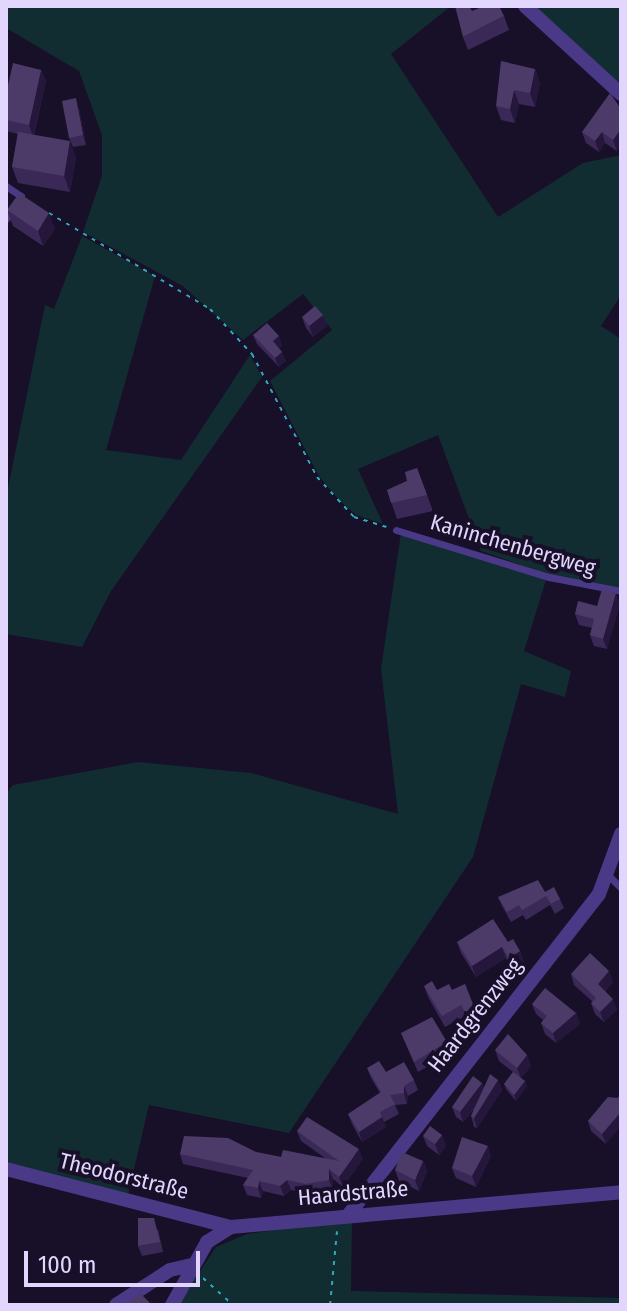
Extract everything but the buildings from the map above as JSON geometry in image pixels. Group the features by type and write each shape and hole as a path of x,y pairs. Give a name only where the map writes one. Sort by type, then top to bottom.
{"street":[{"path":"525,6 621,94"},
{"name":"Haardgrenzweg","path":"343,1215 599,894 621,834"},
{"name":"Theodorstraße","path":"6,1169 231,1227"},
{"name":"Haardstraße","path":"231,1227 621,1192"},
{"path":"172,1305 188,1283 192,1265 207,1242 231,1227"},
{"path":"116,1305 170,1270 192,1265"}],"lane":[{"path":"6,186 21,196 6,219"},
{"name":"Kaninchenbergweg","path":"396,530 549,577 621,591"},
{"path":"606,873 621,888"}],"path":[{"path":"47,212 210,309 252,354 317,477 354,517 396,530"},
{"path":"330,1305 343,1215"},
{"path":"192,1265 233,1305"}],"green space":[{"path":"6,6 451,6 391,54 498,217 583,163 621,155 621,295 601,326 621,339 621,588 550,575 481,551 438,435 358,469 383,524 356,515 340,501 319,476 270,381 332,330 303,294 243,340 183,286 83,232 102,176 102,135 79,71 6,28"},
{"path":"528,6 621,6 621,91"},
{"path":"82,236 155,276 106,450 181,460 250,355 262,377 111,591 82,647 6,634 6,498 45,305 54,309"},
{"path":"401,533 546,580 524,651 571,671 565,697 521,684 473,857 289,1133 149,1105 128,1195 6,1164 6,794 13,785 138,762 251,773 398,814 381,669"},
{"path":"352,1219 351,1291 621,1298 621,1305 177,1305 216,1247 247,1234"}]}
